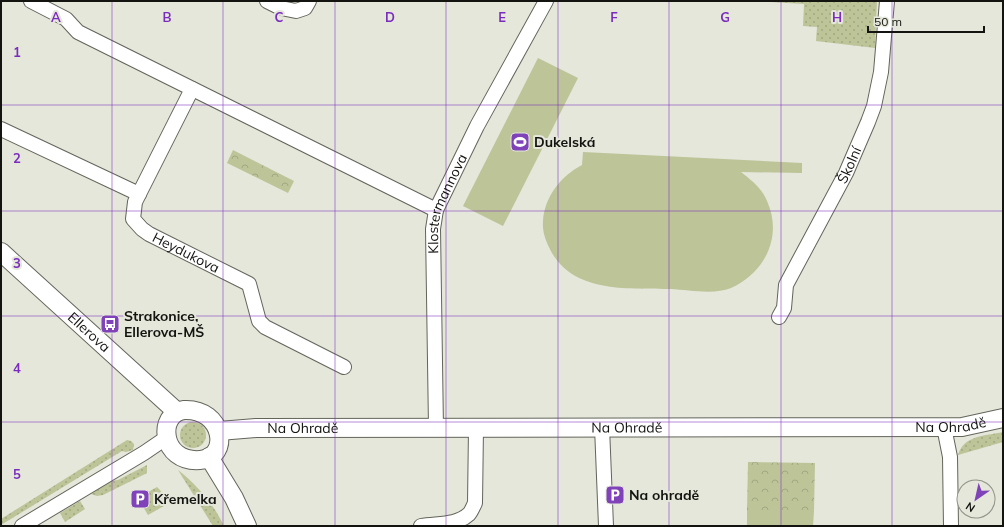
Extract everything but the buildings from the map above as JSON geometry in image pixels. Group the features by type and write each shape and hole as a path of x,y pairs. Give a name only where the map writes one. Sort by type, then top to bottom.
{"street":[{"path":"32,1 66,19 78,32 436,210"},
{"path":"267,1 281,8 296,12 305,8 309,1"},
{"name":"Klostermannova","path":"436,428 433,229 436,210 477,126 546,1"},
{"name":"Školní","path":"779,317 784,308 786,285 852,162 872,111 881,72 887,1"},
{"name":"Heydukova","path":"192,89 135,202 133,219 149,234 249,284 259,321 265,327 344,367"},
{"path":"1,129 139,194"},
{"name":"Ellerova","path":"1,252 177,412"},
{"path":"188,410 202,414 216,424 219,431 218,446 209,457 200,460 184,458 172,449 166,438 167,426 172,416 177,412 188,410"},
{"name":"Na Ohradě","path":"219,431 250,428 962,427 1003,418"},
{"path":"602,427 606,526"},
{"path":"944,427 950,457 951,526"},
{"path":"421,526 445,524 460,520 470,514 475,503 476,428"},
{"path":"22,526 144,453 166,438"},
{"path":"209,457 234,498 247,526"}],"green space":[{"path":"751,1 877,1 875,48 816,41 817,27 803,26 804,4"},
{"name":"Dukelská","path":"538,58 578,78 503,226 463,206"},
{"path":"233,150 294,181 288,193 227,163"},
{"path":"583,152 802,163 802,173 741,172 756,185 765,196 771,214 773,227 772,240 762,263 743,281 724,290 701,292 671,289 622,288 590,282 575,276 562,266 552,253 544,234 544,213 550,196 567,175 582,165"},
{"path":"193,422 202,426 206,435 202,444 193,448 184,444 180,435 184,426"},
{"path":"1003,432 1003,442 958,455 961,448 970,440"},
{"path":"127,440 134,444 133,450 126,452 122,451 1,525 1,519"},
{"path":"748,462 815,463 814,511 747,511"},
{"path":"147,465 147,473 103,495 97,496 91,494 110,481 118,480"},
{"path":"178,470 204,495 224,526 213,526"},
{"path":"157,487 169,503 148,515 139,500 141,496"},
{"path":"80,501 85,509 65,522 60,513"},
{"path":"747,511 814,511 813,526 747,526"}],"place":[{"name":"Dukelská","path":"520,142"},
{"name":"Strakonice, Ellerova-MŠ","path":"110,324"},
{"name":"Na ohradě","path":"615,495"},
{"name":"Křemelka","path":"140,499"}]}
